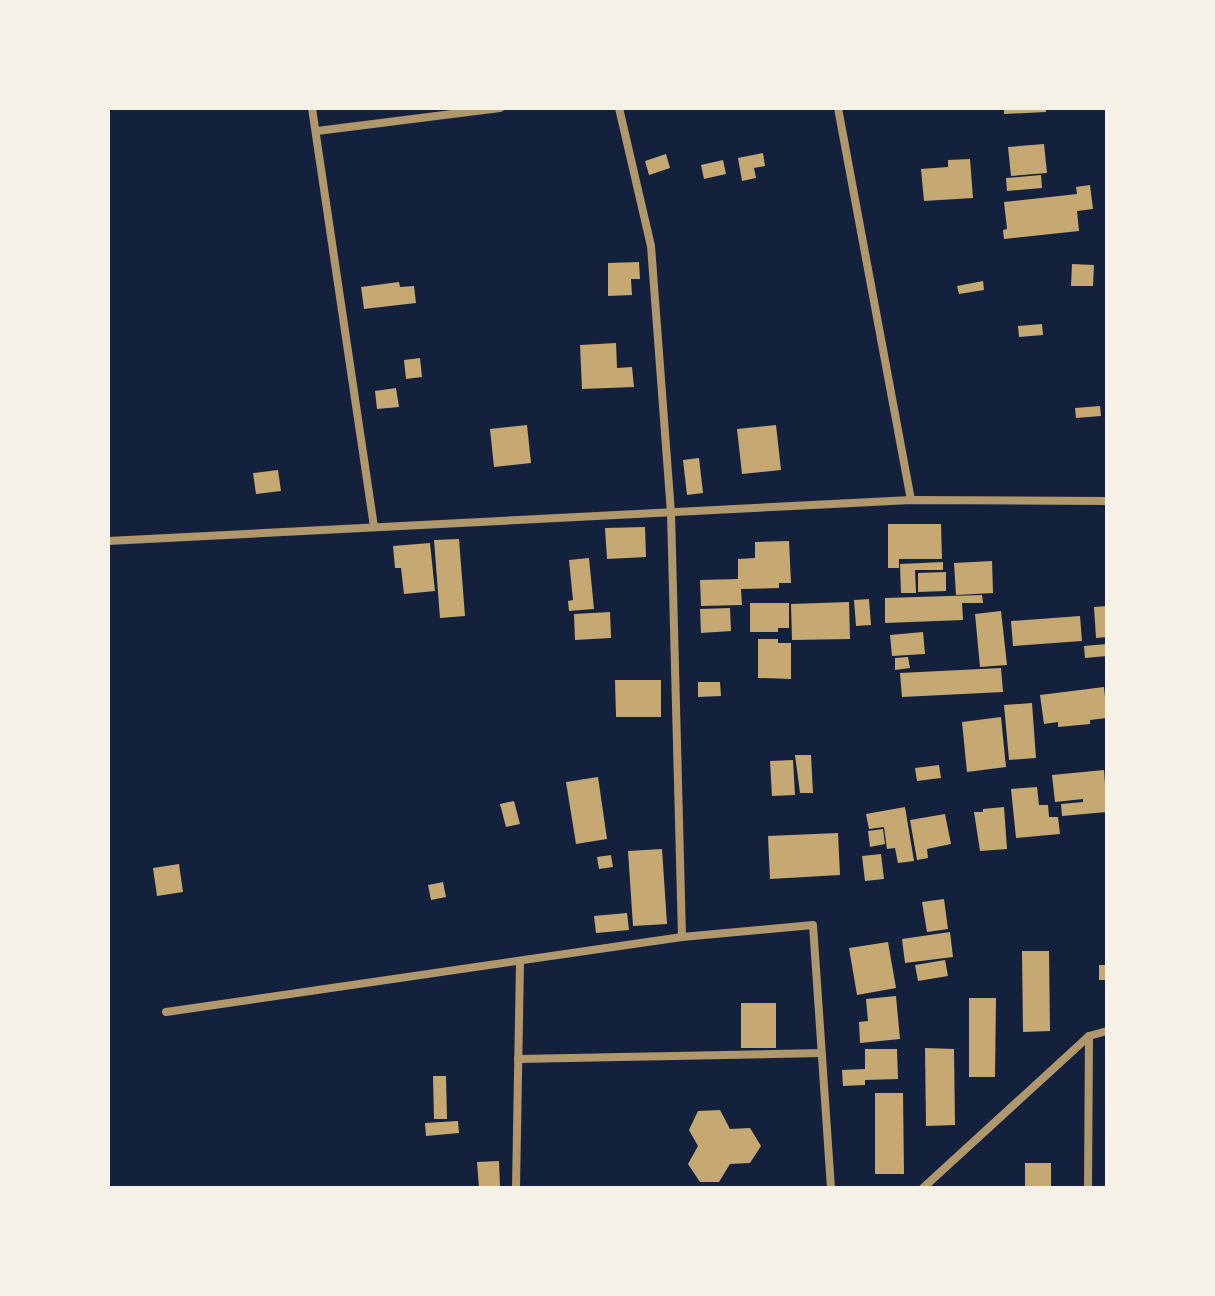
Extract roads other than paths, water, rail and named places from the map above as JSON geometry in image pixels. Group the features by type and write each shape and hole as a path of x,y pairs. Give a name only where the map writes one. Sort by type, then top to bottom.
{"street":[{"path":"312,108 374,527"},
{"path":"317,131 500,108"},
{"path":"619,108 651,246 671,513 682,937"},
{"path":"838,108 911,500"},
{"path":"108,541 911,500 1107,501"},
{"path":"166,1012 283,993 520,963 682,937 813,925 831,1188"},
{"path":"516,1188 520,963"},
{"path":"923,1188 1089,1036 1107,1031"},
{"path":"1088,1188 1089,1036"},
{"path":"518,1059 821,1053"}]}
